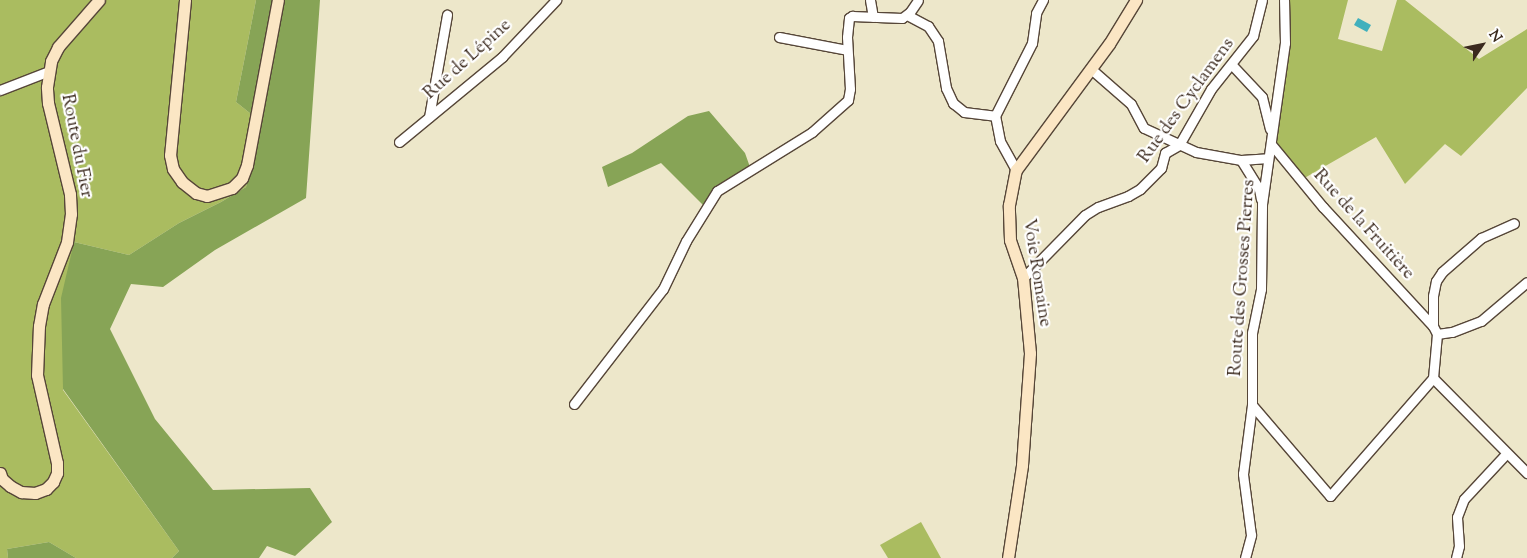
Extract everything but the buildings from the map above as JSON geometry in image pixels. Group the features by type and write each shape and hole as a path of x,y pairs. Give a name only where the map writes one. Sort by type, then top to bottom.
{"main road":[{"name":"Route du Fier","path":"0,473 2,479 20,492 35,493 46,489 57,473 57,463 37,375 39,326 43,304 67,242 71,214 70,194 48,103 48,71 51,61 66,36 99,0"},
{"path":"185,0 170,155 178,177 196,193 207,196 232,188 242,178 247,165 278,0"},
{"name":"Voie Romaine","path":"1008,558 1022,465 1030,353 1023,278 1010,240 1009,205 1016,170 1109,44 1136,0"}],"street":[{"name":"Rue de Lépine","path":"399,142 502,56 556,0"},
{"path":"870,0 874,17"},
{"path":"574,404 663,289 686,241 717,191 812,132 848,100 850,89 847,21 849,18 852,16 902,18 907,15 918,0"},
{"path":"1016,170 1000,141 995,116 1032,43 1036,13 1043,0"},
{"name":"Rue des Cyclamens","path":"1023,278 1085,215 1098,206 1128,196 1140,189 1161,168 1165,153 1179,144 1201,104 1253,36 1262,0"},
{"name":"Route des Grosses Pierres","path":"1245,558 1251,535 1243,474 1252,405 1252,333 1261,289 1262,204 1286,43 1284,0"},
{"path":"907,15 928,26 938,41 946,88 953,103 964,112 995,116"},
{"path":"429,117 447,16"},
{"path":"779,37 847,50"},
{"path":"1232,64 1262,97 1272,133"},
{"path":"1091,69 1131,104 1144,128 1196,152 1242,160 1268,158"},
{"path":"0,90 48,71"},
{"name":"Rue de la Fruitière","path":"1270,144 1323,208 1435,330"},
{"path":"1242,160 1259,189 1262,204"},
{"path":"1252,405 1330,496 1433,378 1435,330 1433,296 1436,282 1442,272 1481,238 1514,223"},
{"path":"1435,330 1452,332 1481,321 1527,282"},
{"path":"1433,378 1506,454 1527,473"},
{"path":"1456,558 1459,546 1457,517 1464,499 1506,454"}],"green space":[{"path":"0,0 256,0 236,102 261,122 246,187 179,223 129,255 74,242 63,390 179,551 172,558 76,558 49,542 7,549 8,558 0,558"},
{"path":"256,0 320,0 306,198 215,250 163,287 131,284 110,329 155,419 213,490 310,488 332,522 295,556 267,546 259,558 172,558 179,551 63,389 61,298 74,242 129,255 179,223 246,187 261,122 236,102"},
{"path":"1285,0 1348,0 1338,39 1382,51 1397,0 1405,0 1479,59 1527,29 1527,88 1461,156 1445,144 1405,184 1376,137 1301,180 1275,141"},
{"path":"709,111 745,153 751,170 717,191 705,207 661,163 608,187 602,167 632,153 688,116"},
{"path":"921,522 941,558 888,558 880,545"},
{"path":"49,542 76,558 8,558 7,549"}],"water":[{"path":"1358,18 1371,25 1367,32 1354,25"}]}
